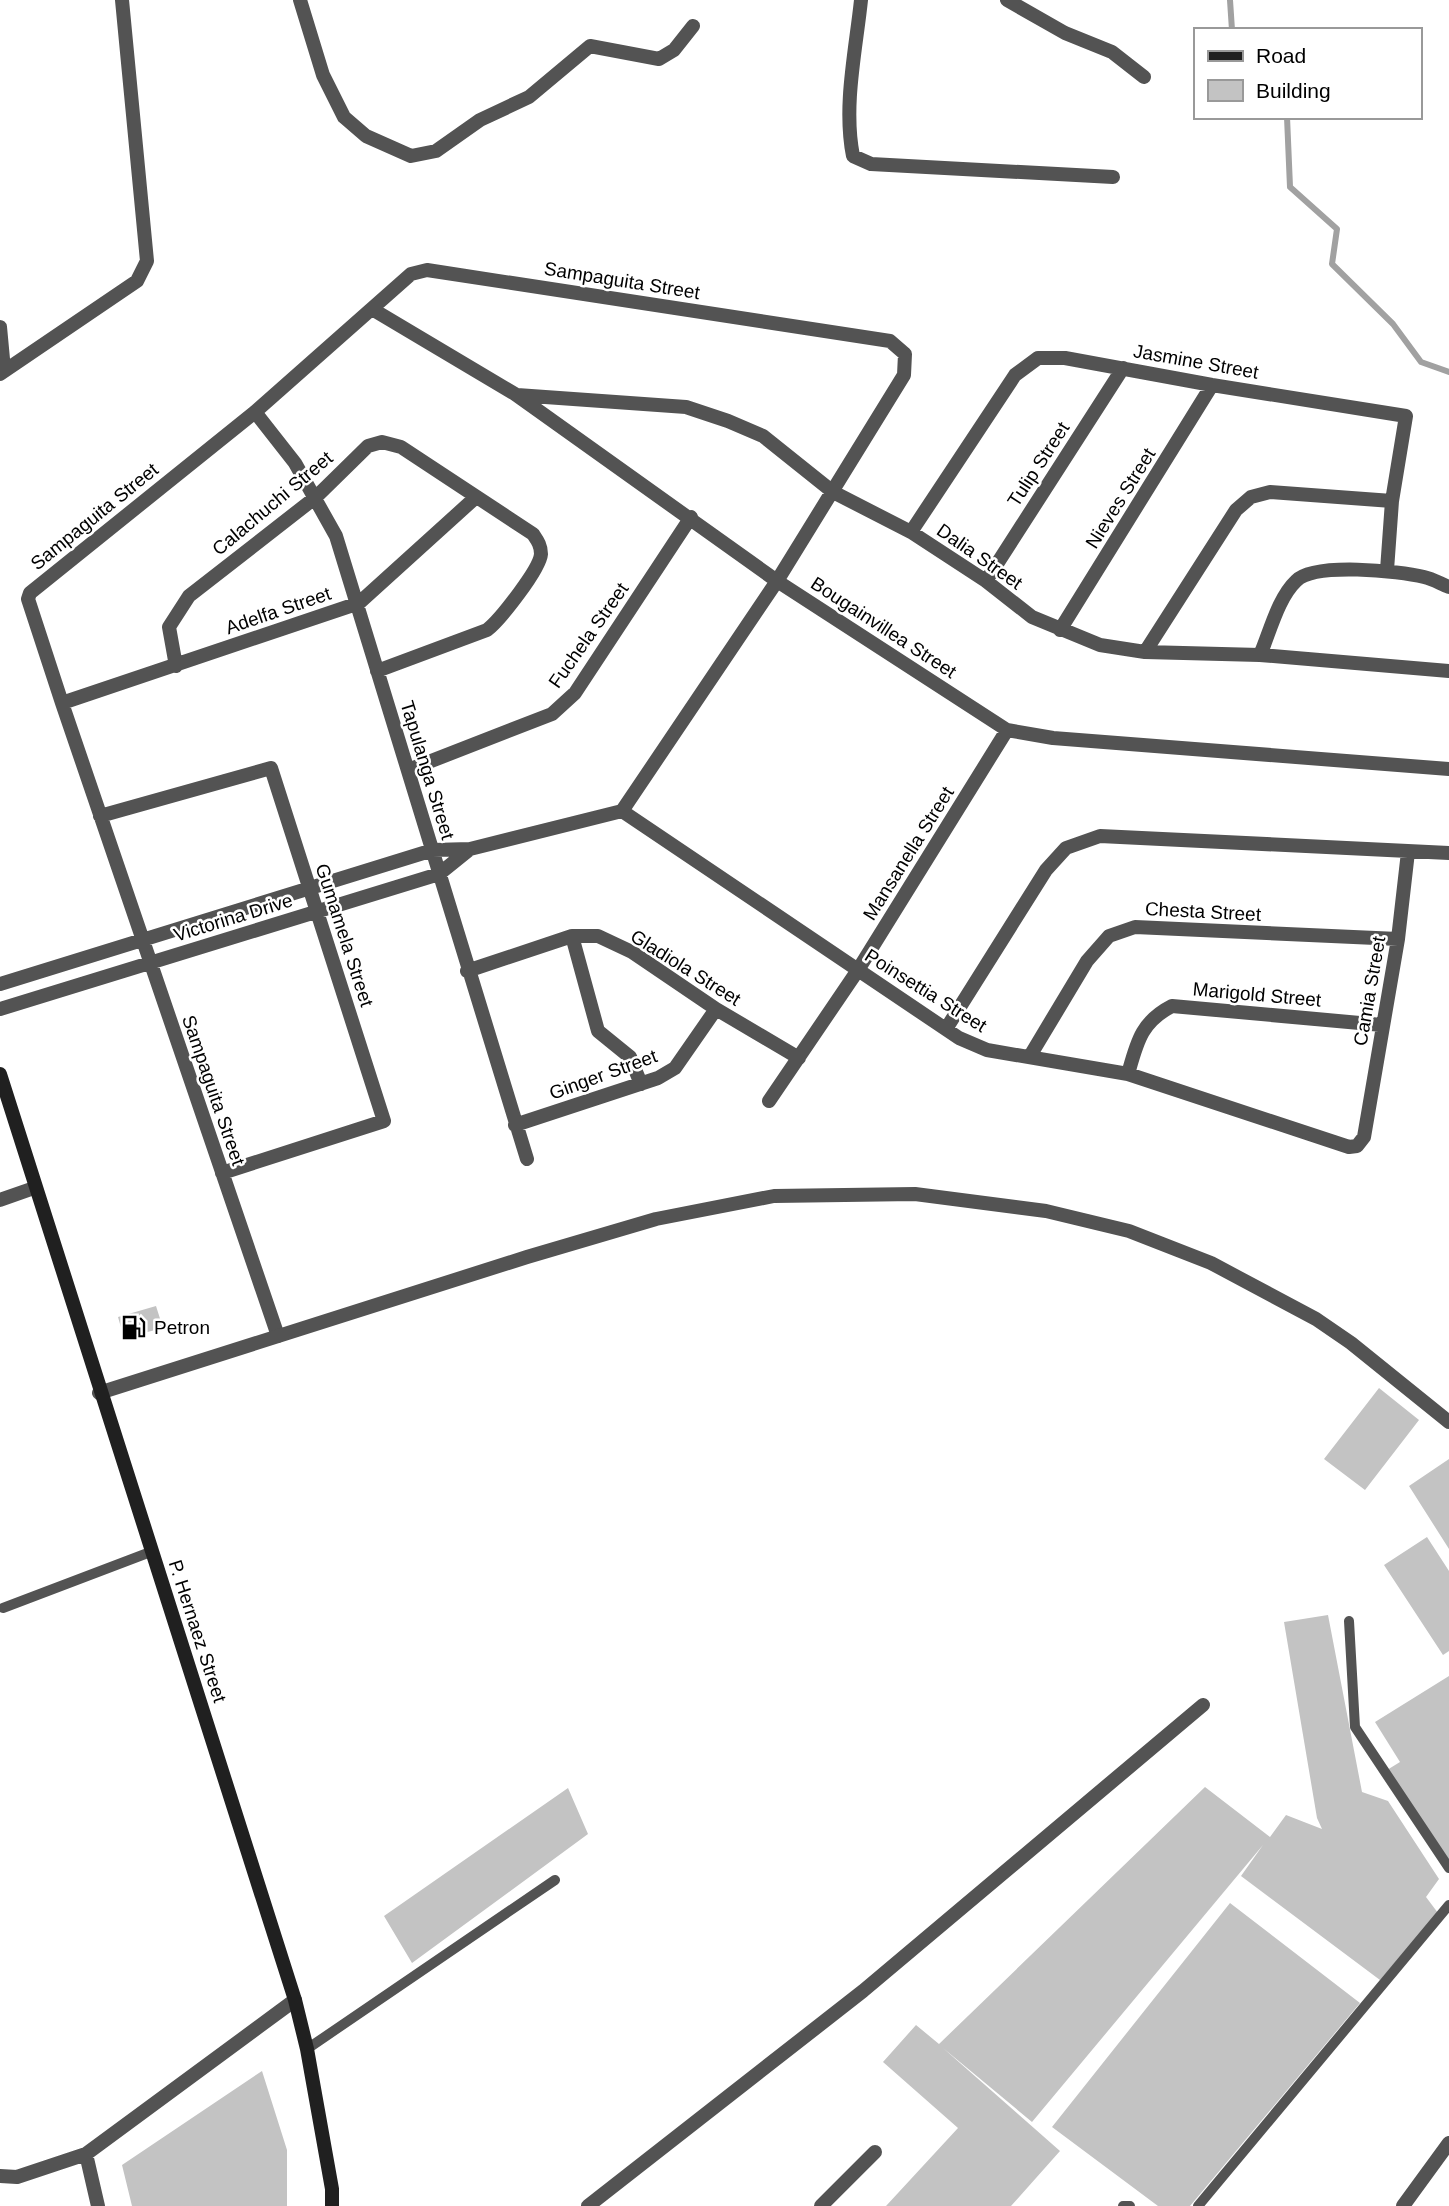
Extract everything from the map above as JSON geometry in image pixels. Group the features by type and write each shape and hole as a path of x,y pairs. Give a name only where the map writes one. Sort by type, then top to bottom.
{"main road":[{"name":"P. Hernaez Street","path":"0,1074 99,1393 153,1551 295,2000 307,2049 332,2189 332,2206"}],"street":[{"path":"2,372 137,281 144,273 147,261 122,0"},
{"path":"300,0 323,75 344,117 366,136 411,156 436,151 480,120 529,97 590,46 659,59 674,50 693,26"},
{"path":"861,0 852,86 853,156 871,164 1113,177"},
{"path":"1007,0 1065,33 1112,52 1144,77"},
{"name":"Sampaguita Street","path":"278,1336 62,703 28,599 30,593 255,411 411,274 427,270 890,341 905,354 904,375 834,492"},
{"name":"Bougainvillea Street","path":"372,309 515,394 691,517 777,582 1007,730 1053,738 1449,769"},
{"path":"0,327 2,372"},
{"name":"Jasmine Street","path":"911,532 1015,375 1038,358 1065,358 1212,386 1406,416 1392,501 1388,570"},
{"name":"Tulip Street","path":"986,581 1123,368"},
{"name":"Nieves Street","path":"1060,630 1212,386"},
{"name":"Dalia Street","path":"515,394 686,407 763,436 834,492 911,532 986,581 1032,617 1100,645 1145,652 1260,655 1449,671"},
{"name":"Tapulanga Street","path":"255,411 295,463 336,536 359,603 467,971 527,1159"},
{"name":"Calachuchi Street","path":"176,666 169,627 189,596 316,497 368,446 382,442 401,447 533,534 540,544 541,557 500,619 487,630 377,671"},
{"path":"622,811 777,582 834,492"},
{"path":"1145,652 1237,510 1251,497 1270,492 1392,501"},
{"name":"Adelfa Street","path":"62,703 359,603 475,498"},
{"name":"Fuchela Street","path":"408,770 551,714 564,704 575,693 691,517"},
{"path":"1260,655 1296,580 1308,573 1388,570 1428,577 1449,587"},
{"name":"Mansanella Street","path":"769,1101 858,970 1007,730"},
{"name":"Gumamela Street","path":"100,816 271,768 384,1121 222,1173"},
{"name":"Victorina Drive","path":"0,984 433,850 470,849 622,811"},
{"name":"Poinsettia Street","path":"622,811 946,1029 987,1050 1128,1074 1349,1147 1357,1146 1364,1137"},
{"path":"946,1029 1045,870 1066,848 1100,836 1449,853"},
{"name":"Victorina Drive","path":"0,1009 439,874 470,849"},
{"name":"Camia Street","path":"1364,1137 1398,939 1408,852"},
{"name":"Chesta Street","path":"1030,1056 1087,961 1109,936 1135,927 1398,939"},
{"path":"572,936 598,1031 630,1057 641,1084"},
{"name":"Gladiola Street","path":"467,971 572,936 598,936 632,953 716,1009 799,1058"},
{"name":"Marigold Street","path":"1128,1074 1137,1041 1147,1024 1153,1016 1172,1006 1382,1025"},
{"name":"Ginger Street","path":"515,1125 641,1084 675,1068 716,1009"},
{"path":"0,1200 34,1188"},
{"path":"99,1393 527,1256 656,1219 774,1196 915,1194 1046,1211 1129,1231 1212,1263 1278,1297 1342,1337 1449,1422"},
{"path":"587,2206 863,1991 1203,1705"},
{"path":"0,2176 17,2177 86,2154 295,2000"},
{"path":"1403,2206 1449,2143"},
{"path":"821,2206 875,2152"},
{"path":"86,2154 98,2206"}],"lane":[{"path":"3,1608 153,1551"},
{"path":"1349,1621 1355,1727 1449,1868"},
{"path":"307,2049 555,1880"},
{"path":"1198,2206 1449,1905"},
{"path":"1123,2206 1130,2206"}],"building":[{"path":"156,1306 163,1328 124,1338 118,1317"},
{"path":"1379,1388 1419,1420 1365,1490 1324,1459"},
{"path":"1449,1459 1449,1549 1409,1486"},
{"path":"1427,1537 1449,1571 1449,1651 1443,1655 1384,1565"},
{"path":"1328,1615 1362,1792 1388,1801 1439,1879 1426,1897 1438,1913 1380,1980 1241,1876 1263,1845 1032,2122 943,2048 1060,2151 1011,2206 886,2206 958,2128 883,2062 916,2025 939,2044 1205,1787 1270,1837 1286,1815 1322,1829 1317,1818 1284,1622"},
{"path":"1449,1676 1449,1864 1387,1770 1400,1762 1375,1722"},
{"path":"568,1788 588,1834 412,1963 384,1916"},
{"path":"1230,1903 1360,2003 1190,2206 1158,2206 1052,2127"},
{"path":"262,2071 287,2150 287,2206 132,2206 122,2165"}],"waterway":[{"path":"1230,0 1232,28"},
{"path":"1287,119 1290,187 1337,229 1332,264 1393,324 1421,362 1449,372"}],"place":[{"name":"Petron","path":"134,1327"}]}
